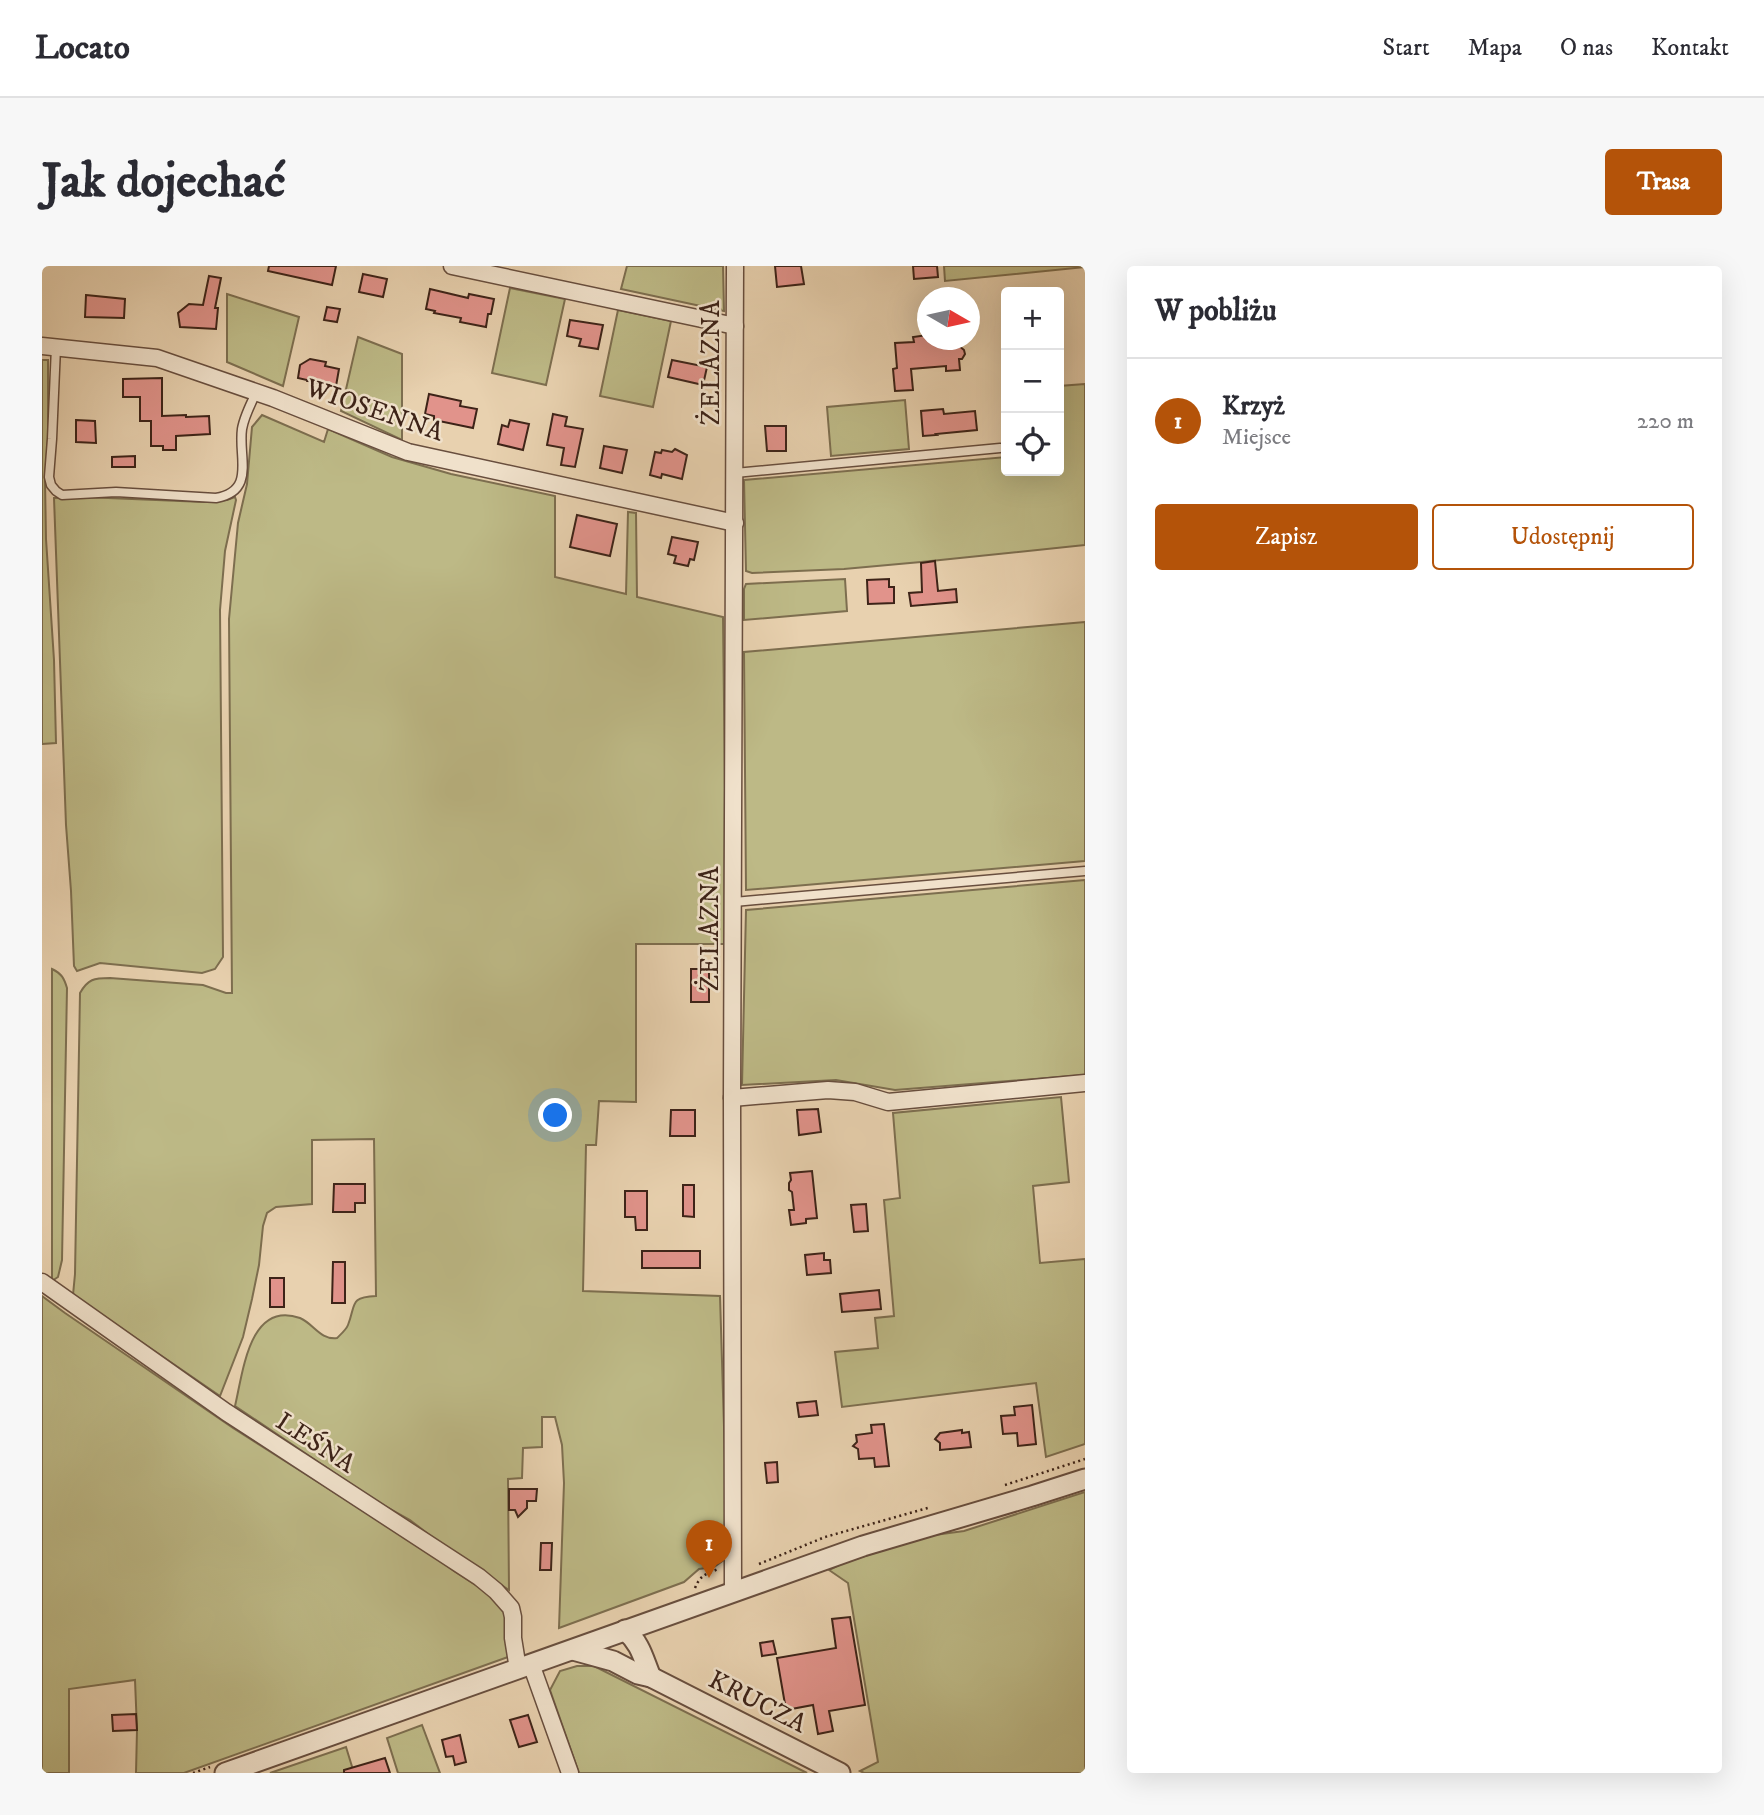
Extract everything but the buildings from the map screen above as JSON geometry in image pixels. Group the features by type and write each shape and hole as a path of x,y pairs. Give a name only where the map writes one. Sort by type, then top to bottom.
{"street":[{"path":"452,266 735,326"},
{"name":"ŻELAZNA","path":"733,1593 735,266"},
{"name":"WIOSENNA","path":"49,346 157,358 408,452 734,523"},
{"path":"732,1098 842,1090 855,1091 888,1102 1085,1083"},
{"name":"LEŚNA","path":"42,1282 226,1412 479,1577 496,1591 511,1608 513,1638 570,1773"},
{"path":"225,1773 863,1546 1085,1479"},
{"path":"625,1630 621,1648 630,1669"},
{"path":"625,1630 640,1647 651,1677"},
{"name":"KRUCZA","path":"573,1650 612,1661 651,1677 840,1773"}],"lane":[{"path":"49,346 52,439 49,477 51,485 62,495 116,492 216,498 228,496 240,483 243,471 242,429 256,393"},
{"path":"735,473 1000,448"},
{"path":"734,902 1085,871"}],"path":[{"path":"1000,1486 1085,1459"},
{"path":"825,1537 939,1504"},
{"path":"694,1590 703,1575 727,1564"}],"shaded area":[{"path":"627,266 723,266 724,311 621,289"},
{"path":"944,266 1085,266 1085,267 945,281"},
{"path":"510,288 565,299 546,385 492,373"},
{"path":"227,294 299,317 283,386 227,362"},
{"path":"618,310 671,321 653,407 600,396"},
{"path":"358,337 402,354 402,440 341,411"},
{"path":"42,360 48,360 46,539 56,743 42,744"},
{"path":"1085,384 1085,545 844,569 752,573 746,571 744,480 1001,457 1001,476 1064,476 1064,386"},
{"path":"905,400 909,449 831,456 827,407"},
{"path":"262,415 324,442 328,429 392,457 451,474 555,496 555,577 626,594 628,512 636,513 637,597 723,617 724,944 636,944 636,1102 599,1101 596,1145 586,1145 583,1291 720,1296 728,1557 714,1567 699,1569 684,1582 559,1628 564,1483 562,1445 555,1417 542,1417 542,1447 523,1448 522,1478 508,1479 509,1590 454,1554 410,1520 376,1501 235,1406 251,1343 259,1329 269,1320 283,1315 300,1318 326,1337 337,1338 347,1327 357,1300 376,1296 374,1139 312,1140 312,1204 276,1207 267,1213 243,1337 220,1396 73,1295 80,993 92,980 110,978 203,985 232,993 229,619 238,523 247,484 252,427"},
{"path":"235,497 236,500 225,551 220,610 223,957 215,969 202,973 100,963 77,971 74,966 54,498 204,502"},
{"path":"845,579 847,611 744,620 746,584"},
{"path":"1085,622 1085,861 746,890 744,652"},
{"path":"1085,880 1085,1075 895,1090 836,1080 742,1085 746,910"},
{"path":"52,969 62,977 67,988 62,1260 58,1277 52,1281"},
{"path":"1061,1097 1069,1182 1033,1186 1040,1263 1085,1259 1085,1444 1046,1457 1036,1383 842,1407 835,1352 878,1348 875,1318 894,1316 884,1200 900,1198 893,1113"},
{"path":"42,1296 233,1428 491,1595 508,1611 508,1657 184,1773 136,1773 135,1680 69,1689 69,1773 42,1773"},
{"path":"1085,1492 1085,1773 860,1771 878,1762 848,1583 829,1570 927,1536 964,1531"},
{"path":"577,1666 594,1666 807,1773 579,1773 550,1690 560,1671"},
{"path":"422,1725 440,1773 398,1773 387,1738"},
{"path":"346,1747 354,1773 270,1773"}],"place":[{"name":"Krzyż","path":"709,1578"}]}
